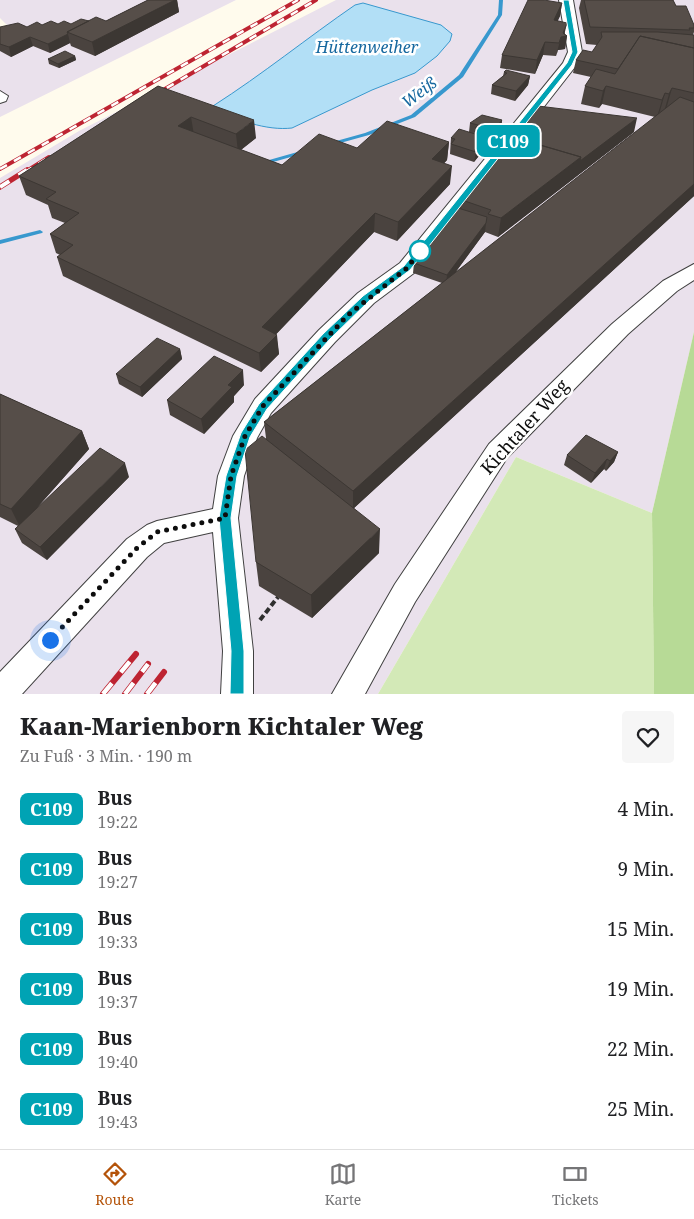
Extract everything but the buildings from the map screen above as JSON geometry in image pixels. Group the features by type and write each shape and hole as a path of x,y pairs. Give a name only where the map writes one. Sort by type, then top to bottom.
{"street":[{"path":"237,694 238,651 225,518 231,476 245,436 263,406 348,315 407,268 570,64 575,52 566,0"},
{"name":"Kichtaler Weg","path":"348,694 405,593 476,482 498,452 620,329 670,286 694,271"},
{"path":"1,694 137,548 157,532 225,518"}],"shaded area":[{"path":"0,0 236,0 0,117 0,35 13,31 0,18"},
{"path":"336,0 694,0 694,332 652,513 516,457 378,694 0,694 0,178 79,131"}],"green space":[{"path":"694,332 694,694 654,694 652,513"},
{"path":"516,457 652,513 654,694 378,694"}],"water":[{"name":"Hüttenweiher","path":"363,3 441,25 452,34 450,41 437,56 415,73 372,90 292,128 272,128 251,123 231,116 213,106 355,5"}],"waterway":[{"name":"Weiß","path":"331,144 367,134 413,116 461,76 500,15 501,0"},
{"name":"Weiß","path":"264,163 303,152"},
{"name":"Weiß","path":"0,242 40,232"}],"railway":[{"path":"0,169 298,0"},
{"path":"153,96 316,0"},
{"path":"25,172 49,157"},
{"path":"0,187 27,170"},
{"path":"103,694 136,654"},
{"path":"125,694 148,664"},
{"path":"147,694 164,672"}],"bus line":[{"name":"C109","path":"237,694 238,651 228,566 225,518 231,476 245,436 263,406 327,336 366,298 407,268 570,64 575,52 566,0"}],"route":[{"path":"50,640 137,548 157,532 225,518 231,476 245,436 263,406 348,315 366,298 407,268 420,251"}]}
